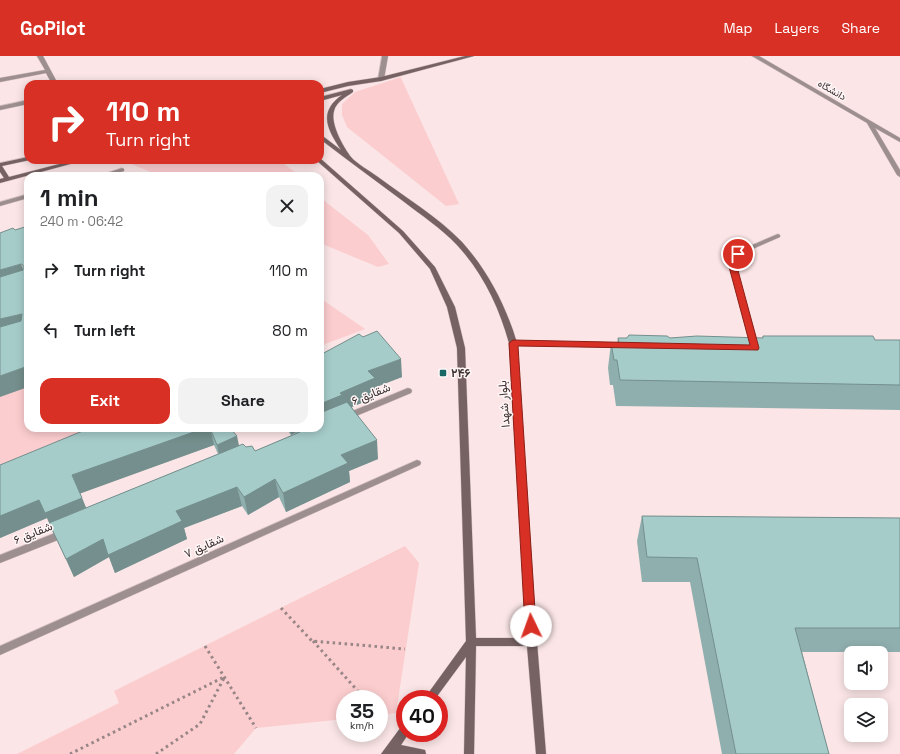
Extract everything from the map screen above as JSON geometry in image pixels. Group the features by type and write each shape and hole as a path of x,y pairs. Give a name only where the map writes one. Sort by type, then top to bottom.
{"street":[{"path":"40,56 53,80"},
{"path":"381,79 384,56"},
{"path":"324,91 348,84 381,79 471,56"},
{"name":"دانشگاه","path":"755,56 900,140"},
{"path":"0,80 48,71"},
{"path":"324,98 351,91 381,79"},
{"path":"350,160 330,122 331,110 338,101 351,91"},
{"path":"0,108 24,103"},
{"path":"869,122 900,175"},
{"name":"بلوار شهدا","path":"324,139 350,160 435,221 465,250 489,283 506,318 513,343 532,642 541,754"},
{"path":"7,179 0,166 24,160"},
{"path":"35,172 66,164"},
{"path":"321,164 400,232 433,268 450,307 461,348 471,642 469,754"},
{"path":"115,172 122,170"},
{"path":"0,181 24,175"},
{"path":"0,204 24,197"},
{"path":"755,348 732,263 738,254 778,236"},
{"path":"513,343 630,345"},
{"name":"شقایق ۶","path":"335,422 408,391"},
{"name":"شقایق ۷","path":"0,651 417,462"},
{"name":"شقایق ۶","path":"0,560 73,530"},
{"path":"471,642 532,642"},
{"path":"436,690 471,642"},
{"path":"389,751 396,742"},
{"path":"389,751 421,754"}],"path":[{"path":"281,608 357,690"},
{"path":"312,641 406,648"},
{"path":"205,646 256,728"},
{"path":"70,754 224,677"},
{"path":"156,754 200,724 224,677"}],"shaded area":[{"path":"401,77 459,204 446,206 347,127 342,115 342,104 355,92"},
{"path":"132,164 284,164 295,172 150,172"},
{"path":"324,200 368,235 389,264 378,267 324,245"},
{"path":"324,301 365,329 324,344"},
{"path":"24,387 24,432 88,432 0,465 0,395"},
{"path":"405,546 419,563 400,690 396,690 396,713 388,714 388,690 336,690 336,720 256,728 234,754 17,754 119,703 114,691"}],"building":[{"path":"24,227 24,367 0,376 0,327 21,321 22,314 0,319 0,277 23,270 23,265 21,264 0,270 0,233 13,228 15,230"},
{"path":"377,331 401,359 368,371 375,378 340,393 342,395 324,402 324,353 359,334 363,337"},
{"path":"629,335 667,336 670,338 697,336 763,338 763,336 873,336 875,340 900,340 900,385 620,380 617,360 614,360 611,343 619,343 618,338 627,338"},
{"path":"347,402 377,440 341,455 348,463 283,493 275,479 244,497 237,487 176,511 182,521 108,555 103,539 66,559 49,523 243,444 246,447 252,446 255,451 300,432 324,432 324,411"},
{"path":"80,432 194,432 72,475 82,498 45,513 39,500 0,516 0,465"},
{"path":"212,432 234,432 237,436 217,445"},
{"path":"642,516 900,518 900,628 795,628 829,754 736,754 697,558 647,557"}],"place":[{"name":"۲۴۶","path":"443,373"}],"route":[{"path":"531,626 513,343 755,348 732,263 738,254"}]}
